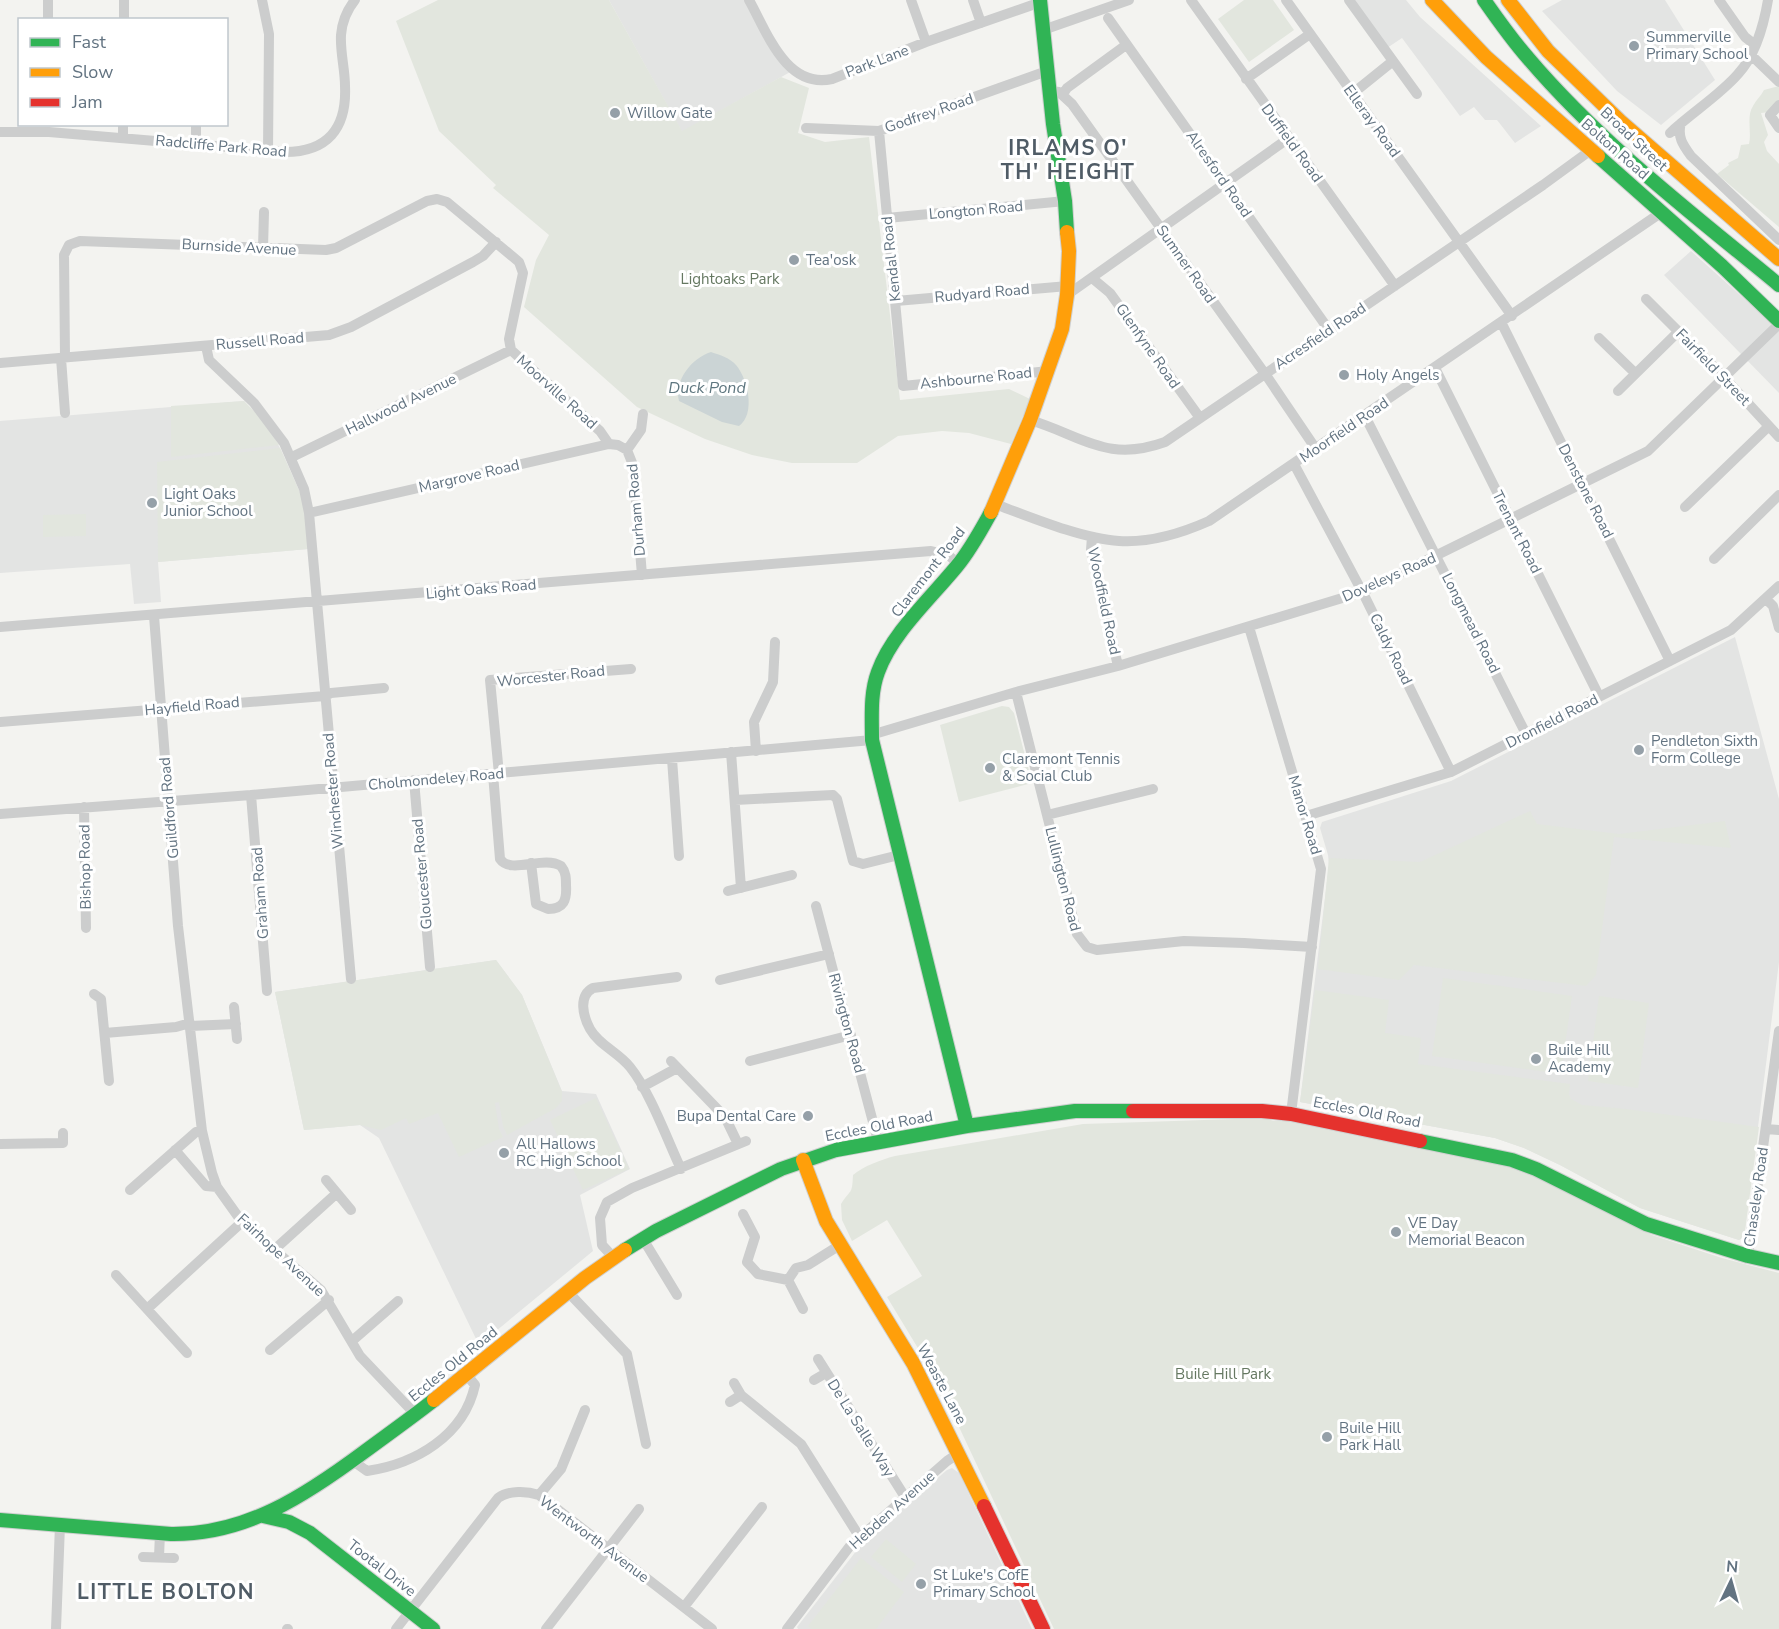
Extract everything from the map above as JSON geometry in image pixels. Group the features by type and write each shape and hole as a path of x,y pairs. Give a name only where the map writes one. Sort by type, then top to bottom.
{"main road":[{"name":"Bolton Road","path":"1432,0 1486,57 1662,212 1779,322"},
{"path":"1473,0 1533,64"},
{"name":"Broad Street","path":"1484,0 1533,64 1602,134 1681,204 1779,285"},
{"name":"Broad Street","path":"1508,0 1548,51 1620,121 1779,259"},
{"name":"Claremont Road","path":"967,1126 871,738 871,713 874,688 884,657 895,640 959,564 995,504 1049,371 1062,329 1068,291 1069,251 1056,92 1047,71 1041,1"},
{"name":"Eccles Old Road","path":"0,1520 160,1533 200,1533 238,1526 263,1516 287,1505 353,1461 416,1415 613,1257 643,1239 803,1160 836,1149 967,1126 1075,1111 1243,1110 1291,1114 1512,1160 1536,1169 1646,1224 1748,1256 1779,1263"},
{"name":"Weaste Lane","path":"803,1160 826,1221 913,1363 959,1453 1043,1629"},
{"path":"0,1504 9,1512 30,1522"},
{"name":"Tootal Drive","path":"287,1505 310,1533"},
{"name":"Tootal Drive","path":"263,1516 289,1522 310,1533 432,1629"}],"street":[{"path":"48,0 48,18"},
{"path":"124,0 124,18"},
{"path":"261,0 269,34 268,151"},
{"name":"Radcliffe Park Road","path":"0,132 49,128 123,138 268,151 300,152 313,149 326,141 336,129 343,110 346,92 342,28 346,14 355,0"},
{"name":"Park Lane","path":"749,0 781,56 792,70 808,79 820,81 832,79 1041,1"},
{"path":"911,0 926,42"},
{"path":"973,0 981,22"},
{"path":"1043,30 1129,0"},
{"name":"Duffield Road","path":"1191,0 1395,286"},
{"name":"Elleray Road","path":"1286,0 1512,316"},
{"path":"1349,0 1417,94"},
{"path":"1719,0 1745,37 1754,44"},
{"path":"1670,133 1739,74 1751,55 1765,20 1768,0"},
{"name":"Alresford Road","path":"1108,18 1329,330"},
{"path":"1246,79 1310,34"},
{"path":"1056,92 1067,88 1126,45"},
{"path":"1751,55 1779,82"},
{"path":"1352,94 1393,61"},
{"name":"Godfrey Road","path":"806,128 879,131 1047,71"},
{"name":"Sumner Road","path":"1056,92 1161,228 1316,449"},
{"path":"1779,105 1770,115 1779,128"},
{"path":"1681,123 1680,139 1691,156 1779,240"},
{"path":"123,126 123,138"},
{"path":"196,126 196,144"},
{"name":"Kendal Road","path":"879,131 903,386"},
{"path":"1068,291 1092,278 1288,138"},
{"name":"Acresfield Road","path":"1030,420 1107,449 1119,451 1143,449 1165,442 1544,185 1591,150"},
{"name":"Burnside Avenue","path":"63,358 64,255 66,248 72,243 80,241 317,251 331,249 427,201 437,199 447,202 496,242"},
{"name":"Longton Road","path":"887,218 1065,201"},
{"path":"263,248 264,212"},
{"name":"Moorfield Road","path":"995,504 1092,537 1121,542 1167,537 1209,521 1662,212"},
{"name":"Russell Road","path":"0,363 336,333 473,262 483,256 496,242"},
{"name":"Moorville Road","path":"496,242 519,262 523,273 509,339 511,350 600,431 609,444"},
{"name":"Glenfyne Road","path":"1092,278 1110,293 1200,418"},
{"name":"Rudyard Road","path":"896,301 1068,291"},
{"name":"Fairfield Street","path":"1646,299 1724,377 1779,437"},
{"name":"Denstone Road","path":"1501,322 1670,661"},
{"name":"Doveleys Road","path":"871,738 1016,692 1118,666 1362,592 1648,451 1779,322"},
{"path":"1618,391 1679,331"},
{"path":"1599,338 1635,373"},
{"name":"Winchester Road","path":"206,346 209,360 265,416 292,457 304,489 319,602 325,696 351,979"},
{"name":"Hallwood Avenue","path":"292,457 511,350"},
{"path":"63,358 64,412"},
{"name":"Trenant Road","path":"1435,368 1599,696"},
{"name":"Ashbourne Road","path":"903,386 1049,371"},
{"name":"Durham Road","path":"642,575 633,465 627,450 641,429 643,414"},
{"name":"Longmead Road","path":"1365,416 1526,734"},
{"path":"1685,507 1769,426"},
{"path":"609,444 618,445 627,450"},
{"name":"Margrove Road","path":"309,513 609,444"},
{"name":"Caldy Road","path":"1294,464 1362,592 1451,772"},
{"path":"1714,559 1779,495"},
{"name":"Woodfield Road","path":"1092,537 1091,550 1118,666"},
{"name":"Light Oaks Road","path":"0,627 931,551 948,555 959,564"},
{"name":"Dronfield Road","path":"1306,816 1451,772 1731,630 1779,586"},
{"path":"1766,599 1773,606 1779,628"},
{"name":"Guildford Road","path":"154,616 178,926 187,1000"},
{"name":"Manor Road","path":"1249,627 1321,869 1291,1114"},
{"path":"756,751 754,722 773,682 775,642"},
{"name":"Worcester Road","path":"496,774 490,680 632,669"},
{"name":"Hayfield Road","path":"0,722 325,696 331,693 384,688"},
{"name":"Lullington Road","path":"1016,692 1077,934 1087,946 1102,950 1204,941 1312,947"},
{"name":"Cholmondeley Road","path":"0,814 672,759 871,738"},
{"path":"731,752 741,888"},
{"path":"672,759 679,856"},
{"path":"496,774 500,859 510,866 531,863 553,862 564,869 567,896 560,906 548,909 536,904 531,863"},
{"name":"Gloucester Road","path":"414,780 430,967"},
{"path":"1047,815 1153,789"},
{"name":"Graham Road","path":"251,795 267,991"},
{"path":"735,800 833,795 837,799 854,861 863,864 899,855"},
{"name":"Bishop Road","path":"84,807 86,928"},
{"path":"728,891 792,875"},
{"name":"Rivington Road","path":"816,906 878,1141"},
{"path":"720,980 829,954"},
{"path":"677,977 593,988 586,993 584,998 585,1015 590,1029 629,1066 642,1087 681,1169"},
{"path":"94,994 101,999 109,1081"},
{"name":"Fairhope Avenue","path":"187,1000 202,1131 217,1188 242,1222 311,1280 329,1300 360,1356 416,1415"},
{"path":"234,1007 237,1039"},
{"path":"105,1033 190,1025 236,1024"},
{"name":"Chaseley Road","path":"1748,1256 1779,1032"},
{"path":"750,1061 850,1035"},
{"path":"613,1257 602,1245 600,1218 607,1202 632,1188 742,1142 725,1117 674,1064 642,1087"},
{"path":"1766,1129 1779,1130"},
{"path":"130,1190 196,1132 202,1131"},
{"path":"0,1144 63,1143 63,1133"},
{"path":"175,1150 206,1186 217,1188"},
{"path":"326,1180 351,1210"},
{"path":"275,1250 337,1193"},
{"path":"743,1215 755,1237 747,1262 758,1274 788,1280"},
{"path":"147,1309 242,1222"},
{"path":"643,1239 677,1295"},
{"path":"788,1280 796,1268 808,1265 840,1245"},
{"path":"116,1275 188,1353"},
{"path":"788,1280 803,1309"},
{"path":"568,1292 627,1354 646,1444"},
{"path":"270,1350 329,1300"},
{"path":"352,1341 398,1301"},
{"name":"De La Salle Way","path":"818,1359 904,1497"},
{"path":"814,1380 826,1373"},
{"path":"353,1461 367,1471 386,1468 412,1459 433,1446 458,1423 472,1396 475,1385 466,1374"},
{"path":"734,1383 741,1395 801,1444 860,1536"},
{"path":"730,1402 741,1395"},
{"path":"539,1495 561,1469 585,1410"},
{"name":"Hebden Avenue","path":"786,1629 860,1536 959,1453"},
{"name":"Wentworth Avenue","path":"396,1629 498,1498 503,1494 529,1492 539,1495 712,1629"},
{"path":"684,1606 762,1507"},
{"path":"546,1629 639,1509"},
{"path":"56,1629 60,1525"},
{"path":"159,1557 160,1533"},
{"path":"143,1557 174,1558"}],"shaded area":[{"path":"609,0 749,0 792,71 682,132"},
{"path":"1351,0 1406,0 1420,17 1541,126 1515,143 1497,120 1485,120 1474,107 1460,116 1402,38 1387,48"},
{"name":"Summerville Primary School","path":"1562,0 1665,0 1715,80 1661,125 1617,91 1542,11"},
{"path":"1691,251 1779,330 1779,393 1664,275"},
{"name":"Light Oaks Junior School","path":"244,401 273,435 304,502 308,549 158,562 161,602 134,604 130,564 0,573 0,421"},
{"name":"Buile Hill Academy","path":"1735,637 1779,799 1779,962 1744,1237 1739,1240 1640,1208 1560,1165 1524,1148 1495,1138 1300,1102 1329,865 1320,828 1322,822 1451,781"},
{"name":"All Hallows RC High School","path":"496,960 522,995 562,1091 596,1094 630,1169 580,1195 593,1251 479,1345 379,1138 360,1125 304,1130 275,992"},
{"name":"St Luke's CofE Primary School","path":"952,1468 959,1473 1032,1629 798,1629 797,1627 864,1541"}],"green space":[{"name":"Lightoaks Park","path":"438,0 609,0 682,131 781,77 809,88 798,133 825,142 869,137 900,400 1009,389 1030,399 1011,444 969,433 942,431 898,436 857,463 792,463 752,455 705,439 637,407 524,307 536,260 549,235 493,188 496,185 439,131 396,21"},
{"path":"1244,0 1273,0 1294,30 1249,62 1218,19"},
{"path":"1779,86 1779,102 1769,112 1761,113 1768,135 1764,142 1767,151 1779,164 1779,227 1717,174 1729,165 1728,163 1738,158 1741,145 1749,144 1751,110 1764,90"},
{"path":"244,401 260,417 279,445 171,457 171,406"},
{"path":"280,448 304,502 308,549 158,562 157,462"},
{"path":"86,514 86,536 43,537 43,515"},
{"name":"Claremont Tennis & Social Club","path":"1002,706 1009,707 1014,713 1032,783 959,802 940,725"},
{"path":"1530,811 1537,824 1619,834 1725,821 1731,848 1614,837 1596,975 1586,986 1414,965 1399,980 1318,969 1329,858 1420,862"},
{"path":"496,960 522,995 562,1092 562,1101 556,1108 507,1135 499,1102 495,1103 499,1129 503,1137 459,1157 438,1113 409,1124 406,1118 381,1130 360,1125 304,1130 275,992"},
{"path":"1443,978 1572,996 1561,1074 1432,1056"},
{"path":"1315,990 1389,1000 1385,1033 1421,1038 1418,1064 1570,1084 1571,1099 1582,1105 1759,1127 1744,1237 1739,1240 1640,1208 1560,1165 1524,1148 1495,1138 1300,1102"},
{"path":"1599,996 1649,1003 1638,1088 1588,1081"},
{"path":"596,1098 629,1169 583,1190 550,1120"},
{"name":"Buile Hill Park","path":"1265,1118 1274,1121 1294,1121 1509,1163 1652,1235 1722,1258 1779,1273 1779,1629 1054,1629 936,1378 887,1297 922,1276 887,1220 852,1241 842,1220 841,1204 851,1189 853,1175 872,1164 895,1156 1083,1124"},
{"path":"886,1539 916,1564 902,1582 871,1557"},
{"path":"861,1558 904,1592 876,1629 812,1629 808,1626"}],"water":[{"name":"Duck Pond","path":"711,352 734,363 744,379 749,405 744,421 739,426 722,422 679,401 679,385 686,371 697,359"}],"traffic: fast":[{"path":"1040,0 1067,232"},
{"path":"1484,0 1522,51 1586,120 1681,205 1779,285"},
{"path":"1598,156 1722,266 1779,321"},
{"path":"967,1126 872,740 872,705 878,672 893,643 913,616 962,560 991,512"},
{"path":"625,1250 656,1231 781,1169 836,1150 967,1126 1075,1111 1133,1111"},
{"path":"1420,1141 1512,1160 1536,1169 1646,1224 1748,1256 1779,1263"},
{"path":"0,1520 171,1534 198,1533 225,1528 274,1510 320,1483 434,1400"},
{"path":"263,1516 289,1522 310,1533 433,1629"}],"traffic: slow":[{"path":"1432,0 1486,57 1598,156"},
{"path":"1508,0 1548,51 1620,121 1779,259"},
{"path":"991,512 1030,420 1062,329 1067,295 1069,251 1067,232"},
{"path":"803,1160 826,1221 913,1363 984,1506"},
{"path":"434,1400 585,1278 625,1250"}],"traffic: jam":[{"path":"1133,1111 1262,1111 1291,1114 1420,1141"},
{"path":"984,1506 1043,1629"}],"place":[{"name":"Summerville Primary School","path":"1634,46"},
{"name":"Willow Gate","path":"615,113"},
{"name":"Tea'osk","path":"794,260"},
{"name":"Holy Angels","path":"1344,375"},
{"name":"Light Oaks Junior School","path":"152,503"},
{"name":"Pendleton Sixth Form College","path":"1639,750"},
{"name":"Claremont Tennis & Social Club","path":"990,768"},
{"name":"Buile Hill Academy","path":"1536,1059"},
{"name":"Bupa Dental Care","path":"808,1116"},
{"name":"All Hallows RC High School","path":"504,1153"},
{"name":"VE Day Memorial Beacon","path":"1396,1232"},
{"name":"Buile Hill Park Hall","path":"1327,1437"},
{"name":"St Luke's CofE Primary School","path":"921,1584"}],"district":[{"name":"IRLAMS O' TH' HEIGHT","path":"1068,160"},
{"name":"LITTLE BOLTON","path":"166,1592"}]}
